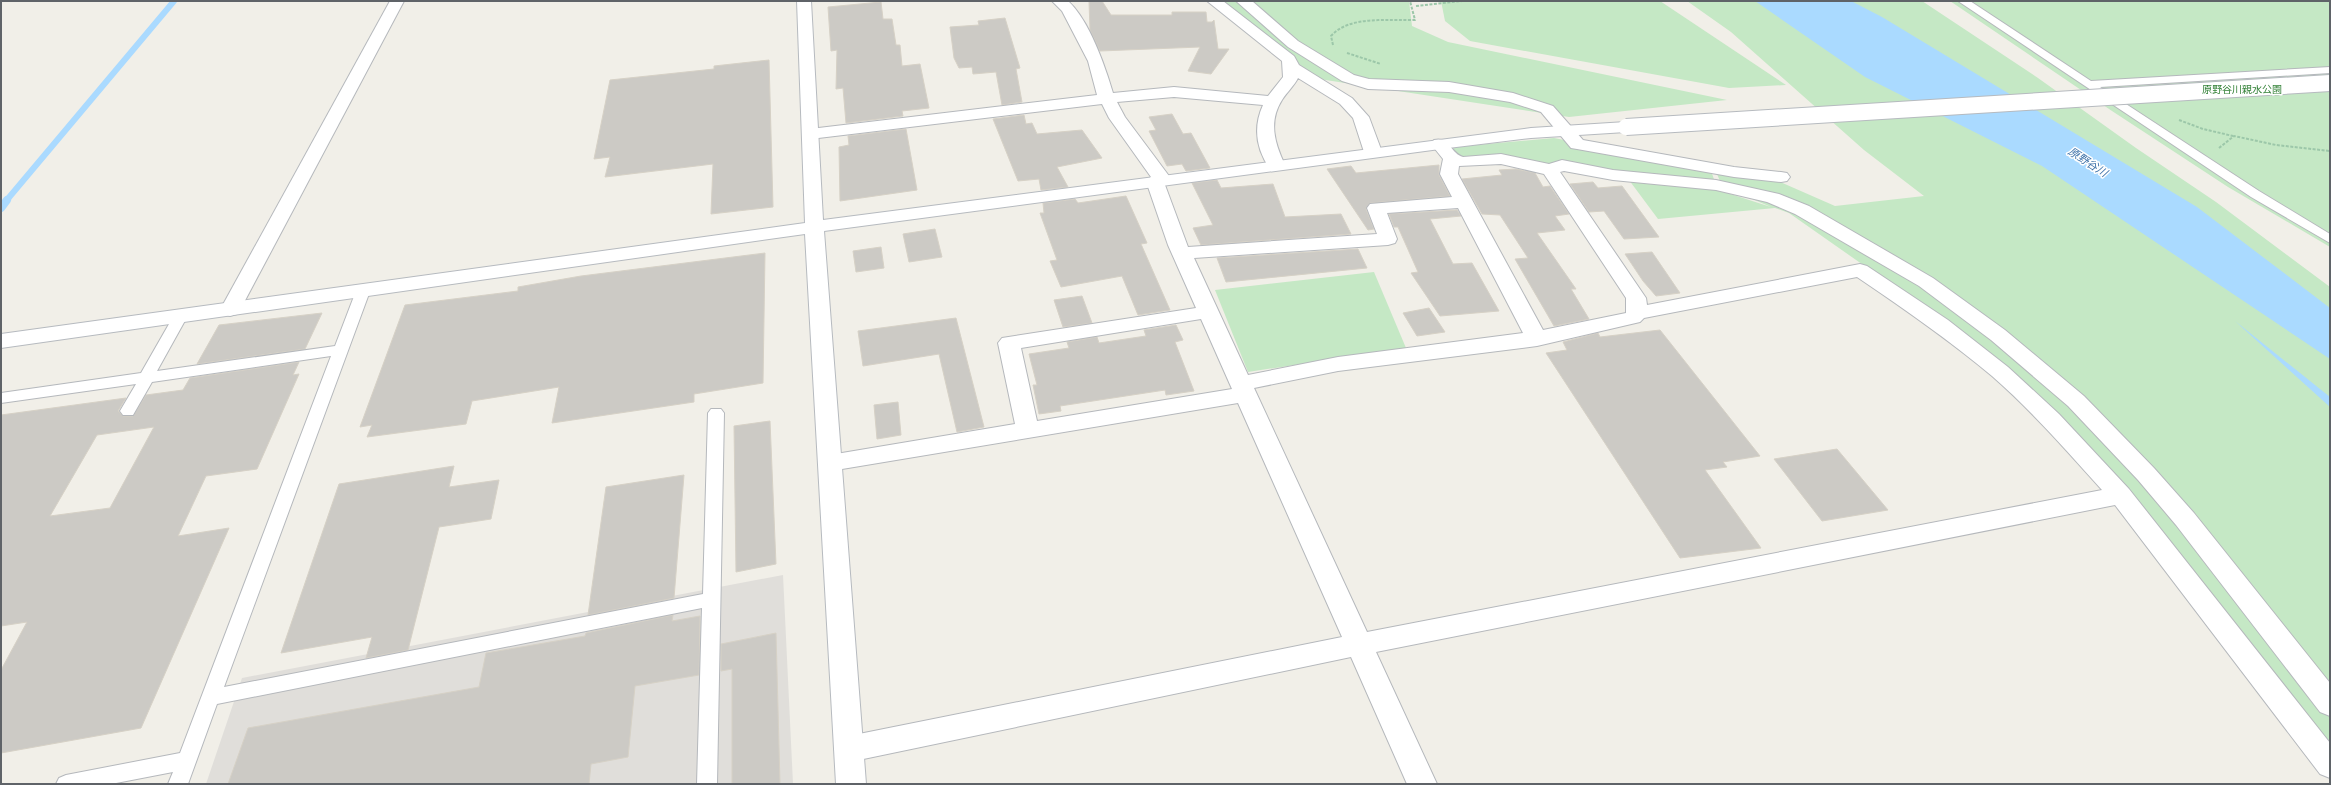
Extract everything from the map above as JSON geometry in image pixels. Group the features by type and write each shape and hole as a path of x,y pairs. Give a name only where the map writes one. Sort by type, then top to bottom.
{"street":[{"path":"230,310 397,1"},
{"path":"804,1 815,227 851,784"},
{"path":"1060,1 1068,9 1096,61 1108,99 1117,118 1159,181 1182,253 1422,784"},
{"path":"1214,1 1289,59 1293,68 1346,101 1361,117 1373,152"},
{"path":"1243,1 1293,44 1342,75 1368,84 1449,87 1513,98 1547,110 1577,144 1717,177 1773,198 1802,210 1862,243 1926,282 2010,345 2076,401 2146,474 2185,519 2330,704"},
{"path":"1293,68 1335,86 1355,88 1389,85"},
{"path":"1276,166 1265,135 1267,117 1272,101 1291,78 1293,68"},
{"path":"1,341 815,227 1373,152 1446,151 1564,131 2330,83"},
{"path":"810,134 1174,92 1272,101"},
{"path":"1446,151 1463,162 1501,160 1535,165 1550,170 1636,298 1637,313"},
{"path":"1446,151 1449,174 1537,339"},
{"path":"1550,170 1562,165 1613,175 1781,177"},
{"path":"1182,253 1388,239 1376,208 1464,202"},
{"path":"830,463 1028,430 1243,389 1267,377 1422,352 1537,339 1633,318 1637,313 1860,270 1941,325 2000,372 2051,419 2121,495 2330,765"},
{"path":"1028,430 1009,343 1208,312"},
{"path":"849,749 1360,644 2121,495"}],"lane":[{"path":"1963,1 2301,224 2330,239"},
{"path":"2089,84 2330,70"},
{"path":"178,784 364,291"},
{"path":"128,411 180,317"},
{"path":"1,398 341,350"},
{"path":"707,784 716,413"},
{"path":"210,698 711,599"},
{"path":"66,784 187,760"}],"path":[{"path":"1335,47 1331,44 1331,36 1335,29 1344,25 1359,22 1415,20 1410,1"},
{"path":"1416,6 1462,1"},
{"path":"1347,53 1383,65"},
{"path":"2137,115 2166,115 2203,129 2234,136 2276,145 2330,151"},
{"path":"2206,162 2234,136"}],"shaded area":[{"path":"783,575 793,784 206,784 242,678"}],"green space":[{"path":"1209,1 1409,1 1412,26 1448,42 1727,100 1569,117 1319,79"},
{"path":"1441,1 1660,1 1786,85 1729,88 1470,41 1445,21"},
{"path":"1687,1 1922,1 2038,78 2136,148 2216,202 2330,287 2330,749 2246,638 1956,330 1789,213 1775,208 1658,219 1629,180 1721,191 1771,207 1722,186 1717,174 1769,177 1835,206 1924,196 1864,150 1731,32"},
{"name":"原野谷川親水公園","path":"1950,1 2330,1 2330,247 2228,187 2112,111"},
{"path":"1554,138 1710,168 1716,185 1550,170 1521,159 1458,160 1453,147"},
{"path":"1374,272 1406,348 1248,372 1215,290"}],"water":[{"name":"原野谷川","path":"1755,1 1851,1 1882,17 2197,207 2330,308 2330,359 2042,166 1865,77"},
{"path":"2235,321 2330,397 2330,407"}],"building":[{"path":"1089,1 1102,1 1111,15 1172,15 1172,12 1206,12 1207,22 1212,22 1214,20 1218,49 1229,49 1211,74 1188,71 1200,47 1100,51 1090,30"},
{"path":"881,2 883,19 892,19 896,45 900,45 902,66 920,64 929,108 902,111 903,116 846,123 843,88 836,89 837,50 831,51 828,7"},
{"path":"1005,18 1020,68 1016,69 1022,102 1002,105 996,72 973,74 972,67 959,68 954,58 950,27 979,25 978,21"},
{"path":"769,60 773,207 711,214 713,164 605,177 610,157 594,159 610,80 714,69 714,66"},
{"path":"1172,114 1183,134 1191,133 1210,168 1186,171 1182,164 1167,166 1149,131 1156,130 1149,117"},
{"path":"1024,115 1026,124 1032,123 1037,134 1082,130 1102,158 1057,167 1068,187 1041,190 1039,179 1018,181 993,119"},
{"path":"906,129 917,190 840,201 839,147 849,145 848,136"},
{"path":"1439,165 1439,175 1450,196 1370,203 1366,209 1374,229 1368,230 1327,169 1351,166 1356,173"},
{"path":"1516,169 1535,173 1543,187 1550,186 1569,214 1555,216 1565,230 1537,233 1576,289 1571,289 1589,319 1554,326 1515,259 1528,258 1500,215 1482,214 1462,179 1502,175 1499,170"},
{"path":"1217,180 1221,188 1273,184 1285,217 1341,214 1351,234 1201,245 1193,228 1213,225 1192,183"},
{"path":"1593,182 1598,188 1622,186 1659,237 1624,239 1604,211 1589,212 1570,184"},
{"path":"1126,196 1147,243 1141,244 1170,310 1138,315 1122,276 1061,287 1050,261 1057,260 1040,213 1044,213 1043,203 1075,199 1078,203"},
{"path":"1457,210 1461,216 1430,219 1453,264 1472,263 1499,311 1440,316 1411,273 1418,272 1398,227 1394,227 1389,214"},
{"path":"935,229 942,257 909,262 903,234"},
{"path":"881,247 884,268 856,272 853,251"},
{"path":"1358,249 1367,268 1226,282 1217,258"},
{"path":"1652,252 1680,293 1656,296 1643,281 1625,254"},
{"path":"765,253 763,383 694,394 694,402 552,423 559,387 472,401 466,424 367,437 372,425 360,427 405,305 518,291 518,287 581,276"},
{"path":"1082,296 1092,323 1063,327 1054,300"},
{"path":"1429,308 1445,332 1417,336 1403,313"},
{"path":"322,313 305,349 197,364 219,325"},
{"path":"956,318 984,427 957,432 939,354 863,366 858,331"},
{"path":"1176,325 1183,340 1175,342 1194,391 1166,395 1165,390 1060,406 1061,411 1039,414 1033,385 1037,385 1029,354 1069,348 1067,342 1097,337 1099,343 1146,336 1144,330"},
{"path":"1660,330 1760,456 1723,462 1727,467 1705,470 1761,548 1680,558 1546,353 1567,350 1563,342 1598,333 1600,337"},
{"path":"299,362 293,375 299,374 257,469 206,476 178,536 229,528 141,728 1,753 1,670 27,622 1,626 1,415 126,398 118,411 123,416 133,416 146,395 183,390 190,378","holes":["154,427 110,508 50,516 97,435"]},
{"path":"898,402 901,435 877,439 874,405"},
{"path":"770,421 776,564 736,572 734,426"},
{"path":"1837,449 1888,510 1822,521 1774,459"},
{"path":"454,466 449,487 499,480 491,519 439,527 408,650 366,658 372,637 281,653 339,484"},
{"path":"684,475 674,598 588,615 606,487"},
{"path":"673,615 672,621 700,616 699,675 635,686 628,757 591,764 589,784 228,784 248,728 479,687 486,653 585,636 586,633"},
{"path":"776,633 780,784 732,784 732,669 721,671 721,644"}],"waterway":[{"path":"6,201 174,1"},
{"path":"1,208 7,200"}]}
